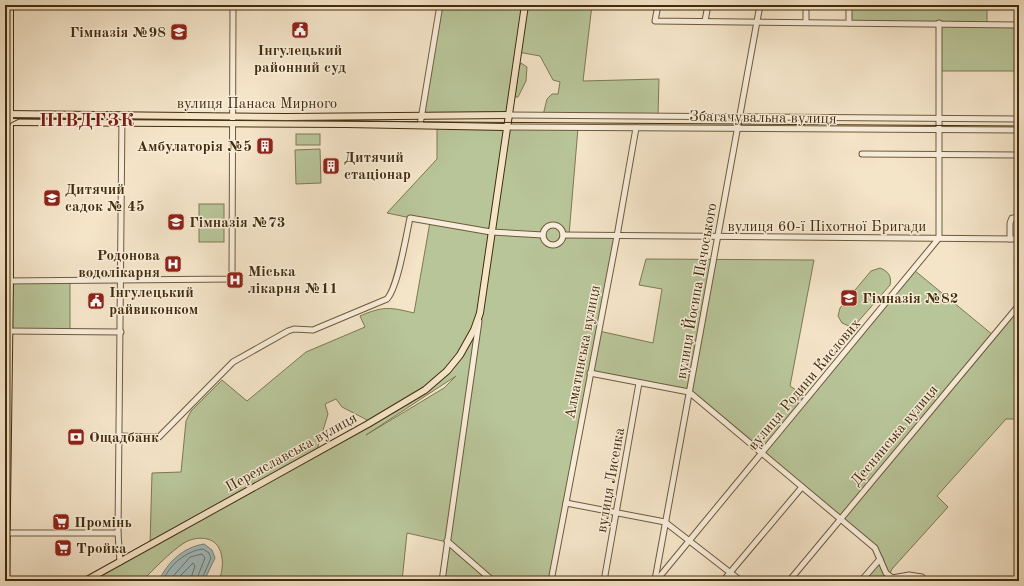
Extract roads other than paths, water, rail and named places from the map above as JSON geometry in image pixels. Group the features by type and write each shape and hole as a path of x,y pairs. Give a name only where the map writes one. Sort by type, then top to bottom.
{"main road":[{"path":"6,581 8,114 10,5"},
{"name":"Переяславська вулиця","path":"85,581 362,428 436,382 460,355 474,330 480,313 525,5"},
{"name":"вулиця Панаса Мирного","path":"8,114 422,117 509,115"},
{"name":"вулиця Панаса Мирного","path":"8,122 506,127"}],"street":[{"path":"7,281 232,279 233,5"},
{"path":"420,125 440,5"},
{"path":"658,5 655,21 1019,25"},
{"path":"705,22 708,5"},
{"name":"вулиця Йосипа Пачоського","path":"655,581 664,522 741,117 760,5"},
{"path":"806,5 806,22"},
{"path":"849,5 849,23"},
{"path":"939,23 939,238"},
{"path":"120,562 118,533 122,115"},
{"name":"Збагачувальна вулиця","path":"509,115 1019,119"},
{"name":"Збагачувальна вулиця","path":"506,127 738,127 1019,130"},
{"name":"Алматинська вулиця","path":"551,581 590,373 618,236 636,128"},
{"path":"862,154 1019,155"},
{"path":"120,436 159,437 233,362 288,331 294,329 313,330 387,299 393,288 410,218 491,232 544,234"},
{"path":"1010,239 1010,223 1012,218 1019,218"},
{"path":"554,225 561,228 563,235 559,243 552,244 546,241 544,234 546,228 554,225"},
{"name":"вулиця 60-ї Піхотної Бригади","path":"563,235 1019,239"},
{"name":"вулиця Родини Кислових","path":"655,581 690,541 939,238"},
{"name":"Деснянська вулиця","path":"789,581 1019,305"},
{"path":"442,581 480,313"},
{"path":"7,331 121,332"},
{"path":"590,373 689,392 875,548 886,573 894,579 915,576 922,577 925,581"},
{"name":"вулиця Лисенка","path":"604,581 639,383"},
{"path":"723,581 802,487"},
{"path":"566,503 664,522 741,581"},
{"path":"6,532 118,533"},
{"path":"447,542 493,581"},
{"path":"861,581 880,559"}],"water":[{"path":"204,544 212,550 215,558 204,581 159,581 162,574 177,556 190,548"}],"tram line":[{"path":"5,474 7,5"},
{"path":"6,130 11,123 19,119 1019,126"}],"place":[{"name":"Інгулецький районний суд","path":"300,30"},
{"name":"Гімназія №98","path":"179,32"},
{"name":"Амбулаторія №5","path":"265,146"},
{"name":"Дитячий стаціонар","path":"331,166"},
{"name":"Дитячий садок № 45","path":"52,198"},
{"name":"Гімназія №73","path":"176,222"},
{"name":"Родонова водолікарня","path":"173,264"},
{"name":"Міська лікарня №11","path":"235,280"},
{"name":"Гімназія №82","path":"849,298"},
{"name":"Інгулецький райвиконком","path":"96,301"},
{"name":"Ощадбанк","path":"76,437"},
{"name":"Промінь","path":"61,522"},
{"name":"Тройка","path":"63,548"}],"district":[{"name":"ПІВДГЗК","path":"87,119"}]}
